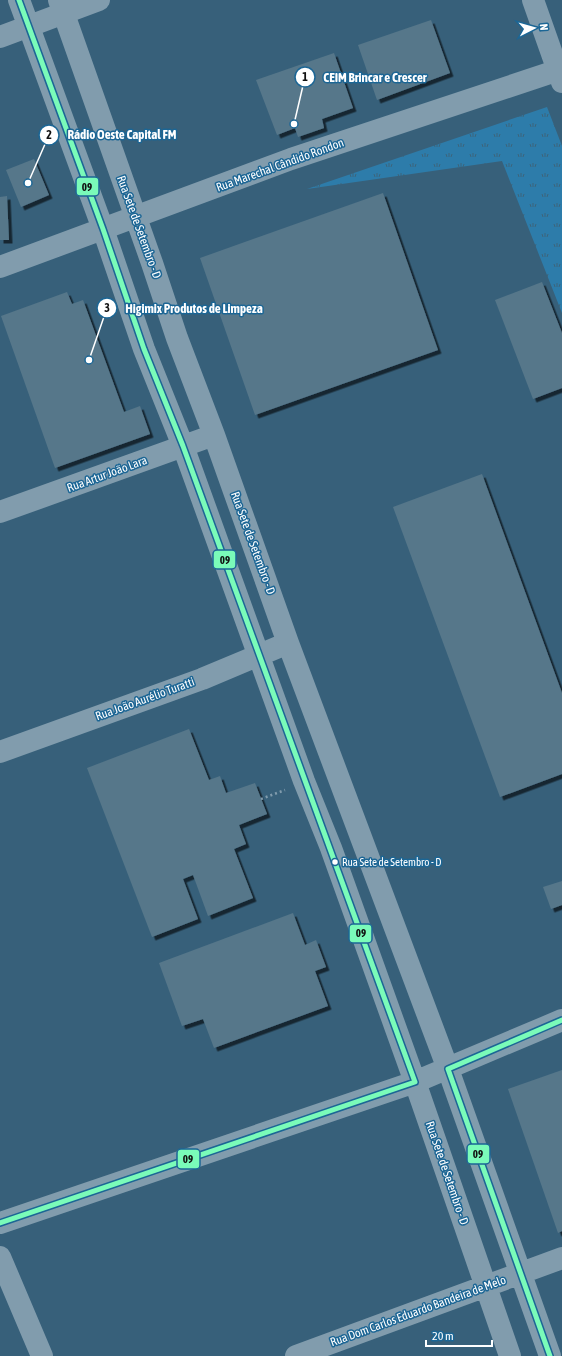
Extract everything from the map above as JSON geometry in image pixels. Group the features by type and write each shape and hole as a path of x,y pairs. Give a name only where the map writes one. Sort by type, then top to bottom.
{"street":[{"name":"Rua Sete de Setembro - D","path":"18,0 103,229 144,349 183,446 415,1082 510,1356"},
{"path":"0,36 28,26 61,7 99,0"},
{"path":"533,0 561,74"},
{"name":"Rua Sete de Setembro - D","path":"61,7 152,263 177,338 214,435 288,643 448,1069 550,1356"},
{"name":"Rua Marechal Cândido Rondon","path":"0,267 291,159 561,74"},
{"path":"144,349 177,338"},
{"name":"Rua Artur João Lara","path":"0,512 214,435"},
{"name":"Rua João Aurélio Turatti","path":"0,752 202,679 288,643"},
{"path":"0,1223 415,1082 562,1020"},
{"path":"0,1257 42,1356"},
{"name":"Rua Dom Carlos Eduardo Bandeira de Melo","path":"296,1356 562,1258"}],"green space":[{"path":"547,107 562,146 562,313 502,161 307,189"}],"building":[{"path":"431,20 450,73 377,100 358,45"},
{"path":"334,53 353,108 322,119 324,128 298,137 295,128 277,135 256,80"},
{"path":"34,159 49,195 21,207 6,170"},
{"path":"383,193 438,350 255,415 200,258"},
{"path":"7,196 9,240 0,240 0,197"},
{"path":"542,282 562,333 562,388 533,399 495,300"},
{"path":"67,292 72,304 83,300 124,412 140,406 150,434 55,468 1,316"},
{"path":"482,474 562,693 562,774 500,797 393,507"},
{"path":"189,729 209,780 220,776 226,793 255,783 267,814 239,825 246,844 234,849 253,898 208,916 193,875 183,879 198,919 152,937 87,768"},
{"path":"562,881 562,905 551,909 543,887"},
{"path":"293,913 305,945 316,940 326,967 315,971 328,1006 214,1048 203,1019 182,1026 159,963"},
{"path":"562,1070 562,1231 558,1233 508,1089"}],"transit line":[{"name":"09","path":"0,1223 415,1082 183,446 144,349 103,229 19,0"},
{"name":"09","path":"550,1356 448,1069 562,1020"}],"place":[{"name":"CEIM Brincar e Crescer","path":"294,124"},
{"name":"Rádio Oeste Capital FM","path":"28,183"},
{"name":"Higimix Produtos de Limpeza","path":"89,360"},
{"name":"Rua Sete de Setembro - D","path":"335,862"}]}
